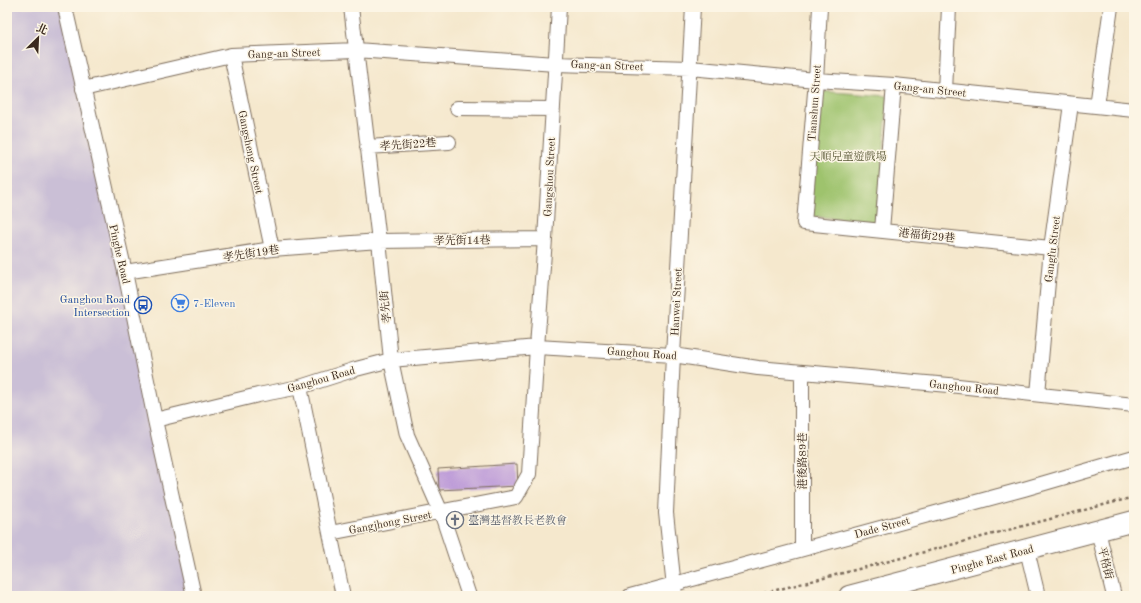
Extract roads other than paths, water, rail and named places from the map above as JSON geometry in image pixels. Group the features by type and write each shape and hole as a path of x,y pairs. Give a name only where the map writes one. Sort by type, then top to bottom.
{"street":[{"name":"Pinghe Road","path":"65,7 125,272 155,420 194,596"},
{"name":"孝先街","path":"351,7 379,241 391,360 407,435 441,512 469,596"},
{"name":"Gangshou Street","path":"537,347 559,7"},
{"name":"Hanwei Street","path":"674,590 666,513 673,355 693,7"},
{"name":"Tianshun Street","path":"804,223 816,80 820,7"},
{"path":"945,91 949,7"},
{"path":"1097,106 1111,7"},
{"name":"Gang-an Street","path":"83,89 230,54 356,50 556,64 690,68 816,80 894,85 1134,110"},
{"name":"Gangsheng Street","path":"230,54 272,249"},
{"path":"882,230 894,85"},
{"name":"Gangfu Street","path":"1038,394 1051,248 1071,104"},
{"path":"457,108 553,109"},
{"name":"孝先街22巷","path":"367,147 449,142"},
{"name":"港福街29巷","path":"804,223 1051,248"},
{"name":"孝先街14巷","path":"379,241 545,239"},
{"name":"孝先街19巷","path":"125,272 272,249 379,241"},
{"name":"Ganghou Road","path":"155,420 258,395 300,387 356,369 391,360 537,347 673,355 758,368 949,385 1134,405"},
{"name":"Gangjhong Street","path":"330,534 516,497 529,474 537,347"},
{"name":"港後路89巷","path":"802,372 802,549"},
{"path":"300,387 343,596"},
{"name":"Dade Street","path":"630,596 674,590 802,549 1024,489 1134,457"},
{"name":"Pinghe East Road","path":"849,596 1027,550 1134,520"},
{"name":"平格街","path":"1098,531 1114,596"},
{"path":"1027,550 1038,596"}],"place":[{"name":"7-Eleven","path":"180,303"},
{"name":"Ganghou Road Intersection","path":"143,305"},
{"name":"臺灣基督教長老教會","path":"455,520"}],"park label":[{"name":"天順兒童遊戲場","path":"848,156"}]}
